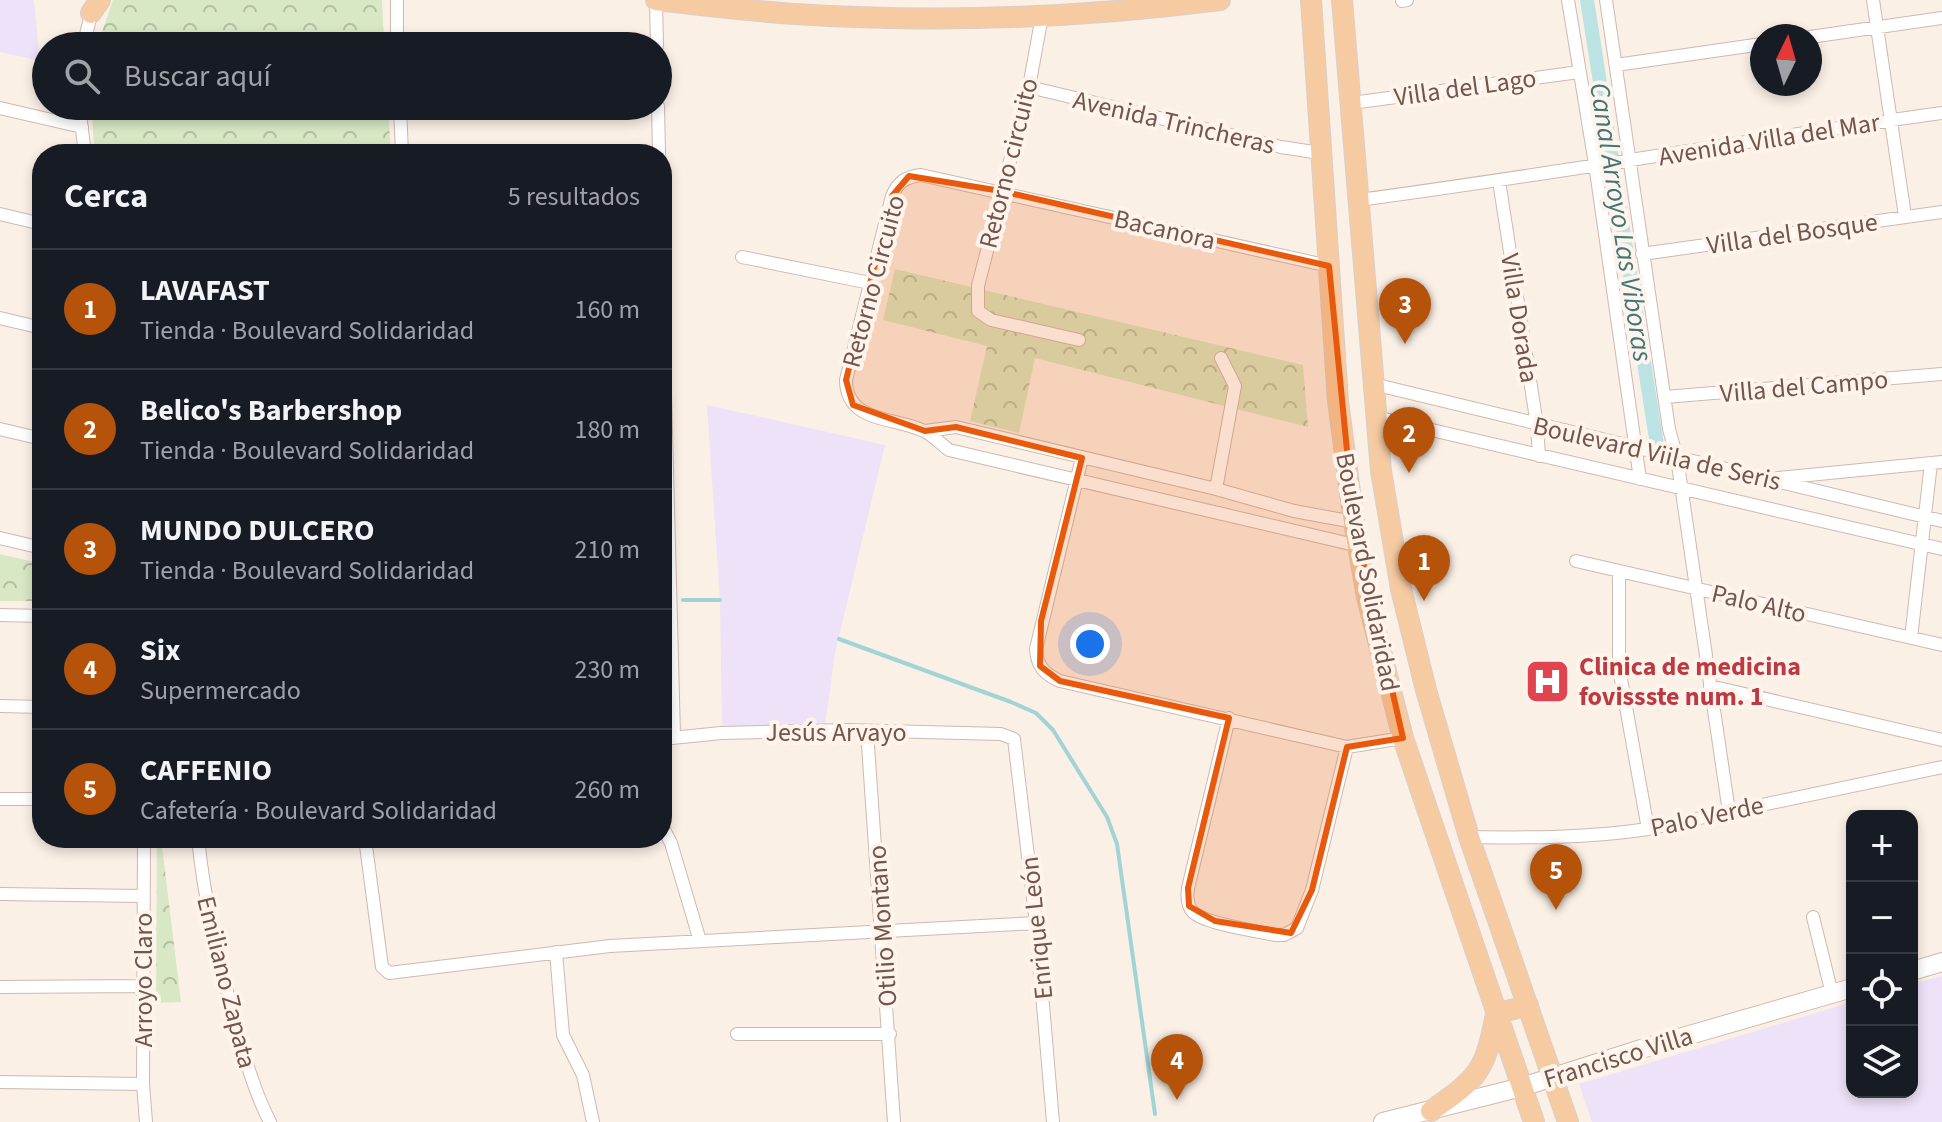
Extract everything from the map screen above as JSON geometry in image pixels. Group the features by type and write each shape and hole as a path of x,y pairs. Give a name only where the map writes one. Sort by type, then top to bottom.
{"main road":[{"path":"656,0 794,14 968,18 1042,16 1220,0"},
{"name":"Boulevard Solidaridad","path":"1311,0 1338,401 1354,522 1379,647 1403,738 1534,1122"},
{"name":"Boulevard Solidaridad","path":"1342,0 1381,471 1401,589 1426,690 1469,837 1568,1122"},
{"path":"1918,969 1942,962"},
{"name":"Francisco Villa","path":"1383,1122 1522,1087 1846,990"},
{"path":"1431,1111 1465,1087 1477,1074 1489,1049 1496,1014 1528,1005"}],"street":[{"path":"397,0 397,32"},
{"path":"656,0 657,32"},
{"path":"1568,0 1597,164 1640,479"},
{"path":"1606,0 1642,254 1669,429 1677,458 1729,812"},
{"path":"1873,0 1905,216"},
{"path":"87,32 94,3"},
{"name":"Retorno circuito","path":"1042,16 1029,87 978,286 978,311 991,320 1079,340"},
{"path":"1822,35 1942,18"},
{"path":"1616,65 1750,46"},
{"name":"Villa del Lago","path":"1352,103 1579,72"},
{"name":"Avenida Trincheras","path":"1029,87 1256,141 1320,153"},
{"path":"0,108 32,115"},
{"name":"Avenida Villa del Mar","path":"1359,200 1942,113"},
{"path":"52,120 82,127"},
{"path":"81,120 84,144"},
{"path":"401,120 402,144"},
{"path":"658,120 659,144"},
{"name":"Retorno Circuito","path":"925,431 862,412 853,405 846,392 846,380 892,196 900,182 909,176 921,175 1001,191"},
{"name":"Villa Dorada","path":"1499,181 1537,425 1539,456"},
{"name":"Bacanora","path":"1001,191 1329,266"},
{"name":"Villa del Bosque","path":"1642,254 1942,212"},
{"path":"0,214 32,222"},
{"path":"742,257 870,283"},
{"path":"0,318 32,326"},
{"path":"1216,489 1235,386 1221,358"},
{"name":"Villa del Campo","path":"1665,397 1942,374"},
{"name":"Boulevard Viila de Seris","path":"1373,384 1942,521"},
{"name":"Boulevard Viila de Seris","path":"1376,417 1942,549"},
{"path":"925,431 956,427 1216,489 1294,511 1354,522"},
{"path":"0,429 32,437"},
{"path":"925,431 949,450 1359,546"},
{"path":"1082,458 1036,649 1040,666 1048,675 1060,681 1347,747 1403,738"},
{"path":"1766,479 1936,462 1924,517 1911,638"},
{"path":"1291,532 1294,511"},
{"path":"0,538 32,546"},
{"name":"Palo Alto","path":"1576,561 1942,645"},
{"path":"1619,571 1619,668 1648,829"},
{"path":"0,615 32,616"},
{"path":"1710,686 1942,740"},
{"path":"0,706 32,707"},
{"path":"1229,718 1187,896 1193,912 1215,921 1275,935 1284,935 1297,928 1312,890 1347,747"},
{"name":"Jesús Arvayo","path":"672,738 721,733 867,731 1010,736"},
{"name":"Otilio Montano","path":"867,731 894,1122"},
{"name":"Enrique León","path":"1010,736 1016,742 1053,1122"},
{"name":"Palo Verde","path":"1469,837 1580,838 1648,829 1942,767"},
{"path":"0,799 32,799"},
{"path":"672,846 700,941"},
{"name":"Arroyo Claro","path":"144,848 143,1084 146,1122"},
{"name":"Emiliano Zapata","path":"199,848 204,896 227,992 250,1073 270,1122"},
{"path":"366,848 382,967 396,974 556,952 1036,923"},
{"path":"0,894 143,896"},
{"path":"1813,917 1832,994"},
{"path":"556,952 563,1035 583,1075 593,1122"},
{"path":"0,987 143,986"},
{"path":"737,1034 890,1034"},
{"path":"0,1082 143,1084"}],"highlighted area":[{"path":"909,176 1001,191 1329,266 1354,522 1403,738 1347,747 1312,890 1291,933 1215,921 1189,906 1188,888 1229,718 1060,681 1040,666 1041,621 1082,458 956,427 925,431 853,405 846,380 892,196"}],"shaded area":[{"path":"0,0 34,0 37,32 32,32 32,59 0,52"},
{"path":"707,405 885,445 835,653 825,726 722,726 720,600"},
{"path":"1942,976 1942,1122 1592,1122 1579,1084 1846,1004 1846,1098 1918,1098 1918,982"}],"green space":[{"path":"113,0 382,0 383,32 102,32"},
{"path":"92,120 389,120 390,144 94,144"},
{"path":"895,269 1303,365 1308,427 1035,358 1019,433 970,421 987,346 883,320"},
{"path":"0,554 32,562 32,601 0,601"},
{"path":"157,848 162,848 181,1002 156,1003"}],"waterway":[{"name":"Canal Arroyo Las Viboras","path":"1587,0 1657,445"},
{"path":"683,600 720,600"},
{"path":"839,639 1011,702 1036,713 1053,730 1107,817 1117,844 1155,1114"}],"place":[{"name":"MUNDO DULCERO","path":"1405,344"},
{"name":"Belico's Barbershop","path":"1409,473"},
{"name":"LAVAFAST","path":"1424,601"},
{"name":"Clinica de medicina fovissste num. 1","path":"1548,681"},
{"name":"CAFFENIO","path":"1556,910"},
{"name":"Six","path":"1177,1100"}]}
